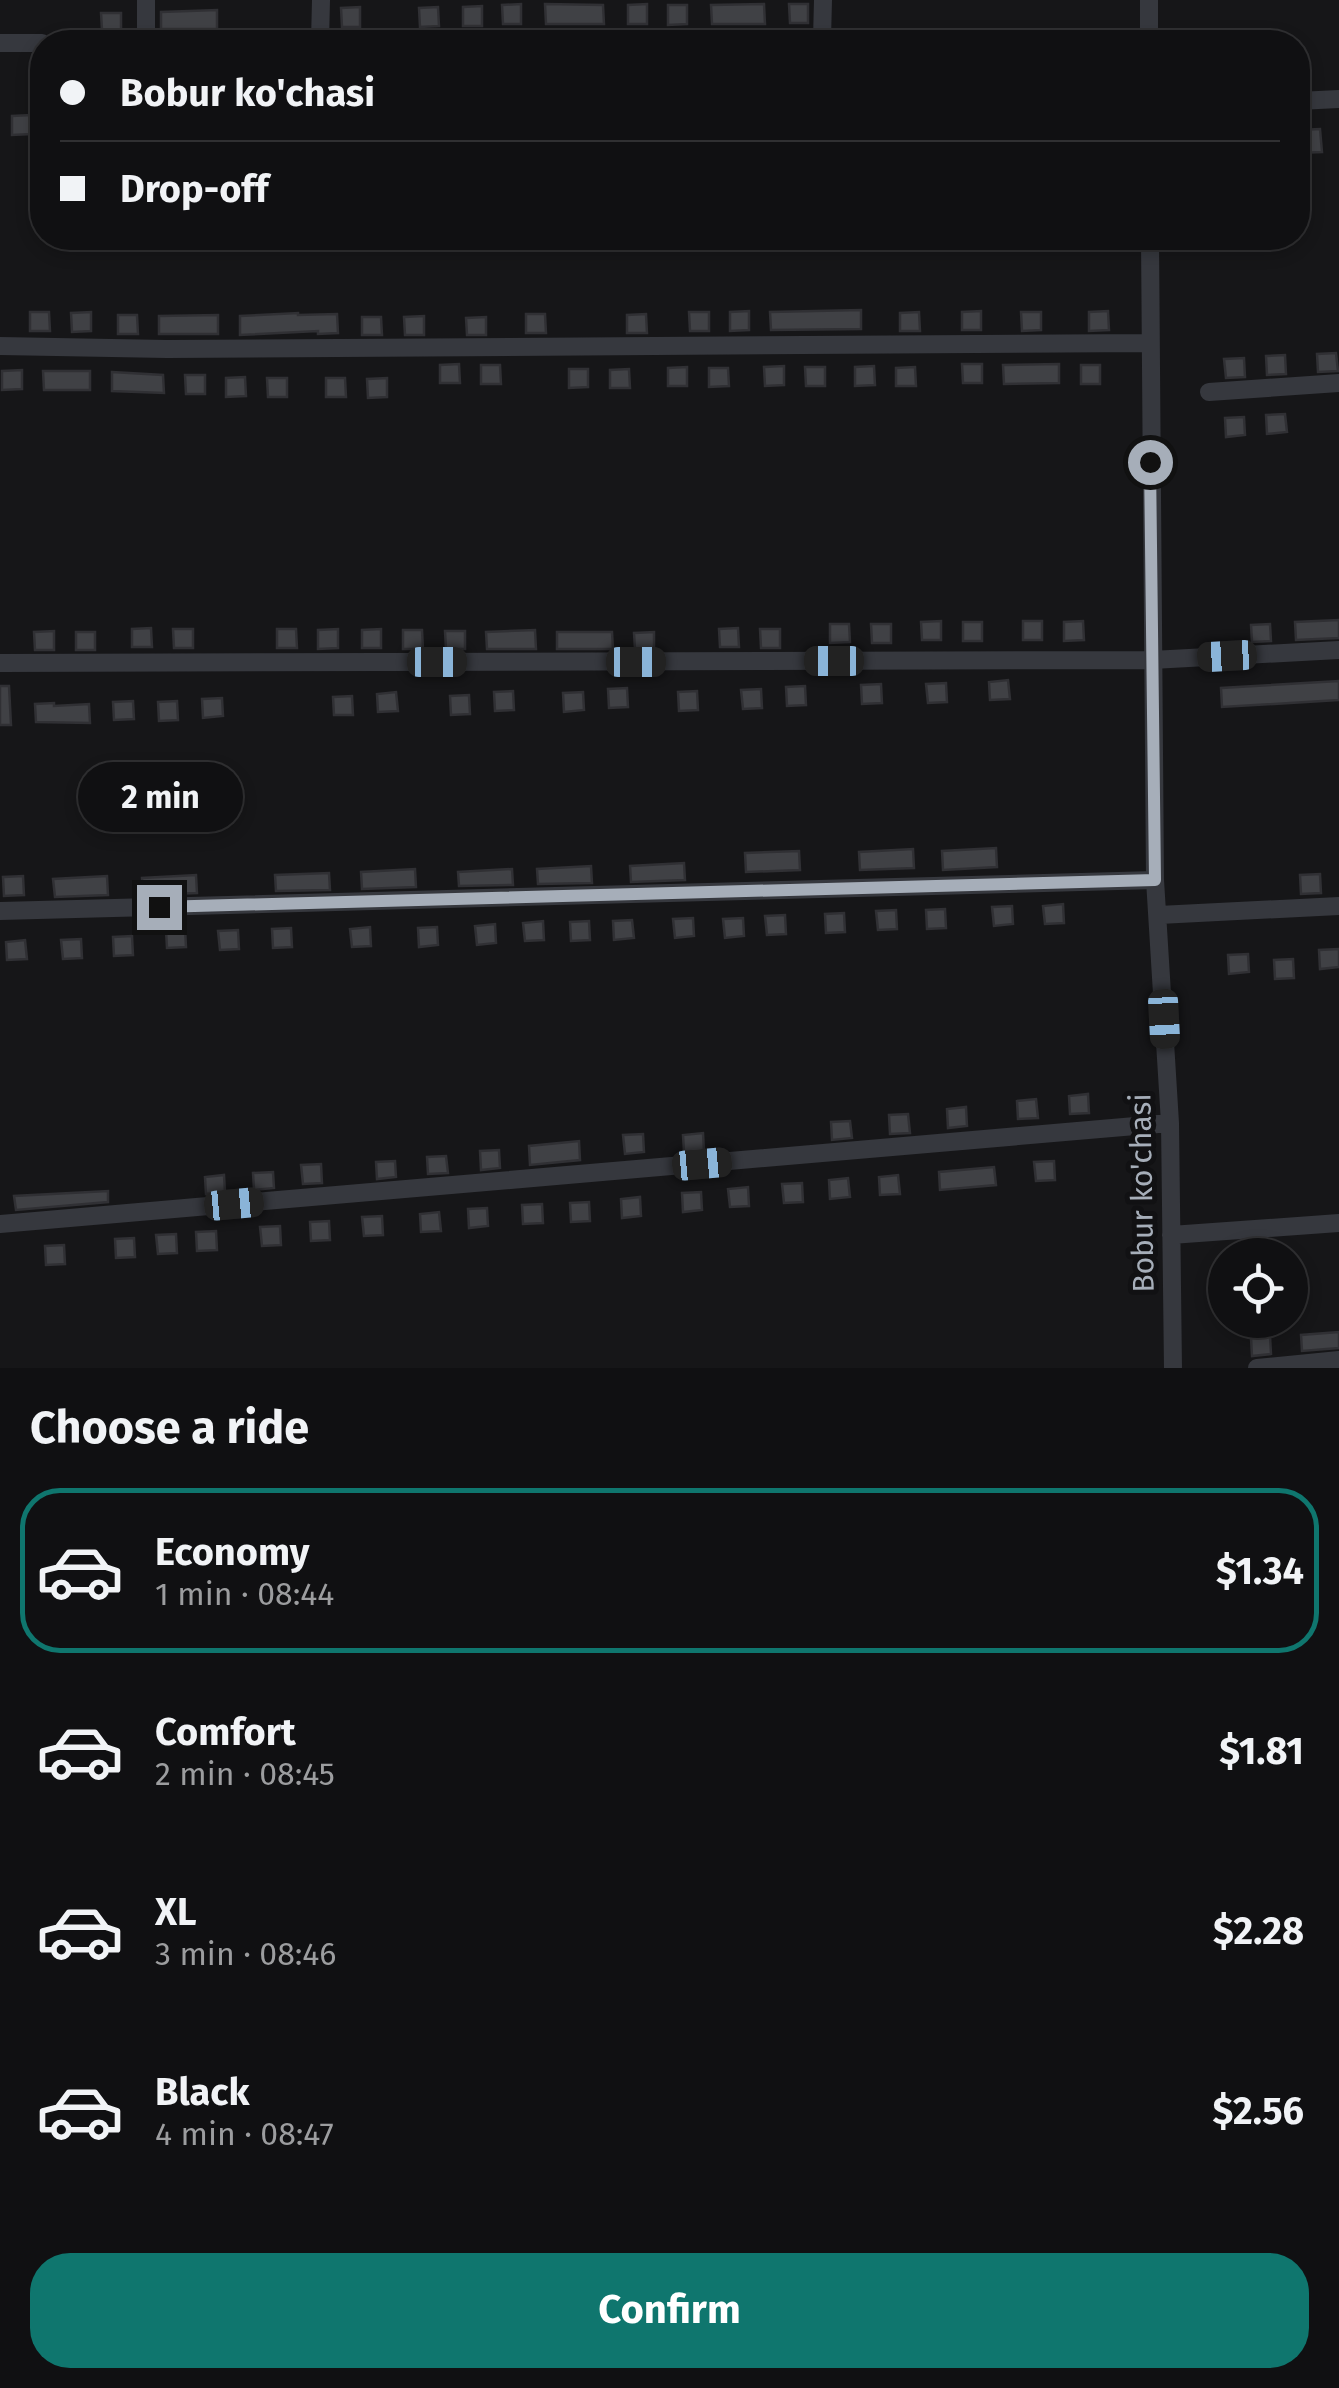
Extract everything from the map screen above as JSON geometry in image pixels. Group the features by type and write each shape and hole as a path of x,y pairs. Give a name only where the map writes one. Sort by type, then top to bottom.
{"street":[{"path":"146,0 146,30"},
{"path":"320,30 321,0"},
{"path":"822,30 823,0"},
{"path":"1148,0 1149,30"},
{"path":"0,43 30,43"},
{"path":"1310,100 1339,99"},
{"name":"Bobur ko'chasi","path":"1150,250 1155,880 1170,1123 1174,1368"},
{"path":"0,346 167,349 1149,343"},
{"path":"1210,392 1339,383"},
{"path":"0,664 1152,660 1339,650"},
{"path":"0,911 1155,880"},
{"path":"1159,915 1339,906"},
{"path":"0,1224 1170,1123"},
{"path":"1172,1235 1339,1223"},
{"path":"1257,1368 1339,1360"}],"building":[{"path":"521,4 521,24 503,24 502,5"},
{"path":"545,4 603,5 604,24 546,24"},
{"path":"647,4 647,24 628,24 628,5"},
{"path":"764,4 765,24 712,24 711,5"},
{"path":"789,4 808,4 808,23 790,23"},
{"path":"668,5 687,5 687,24 668,25"},
{"path":"482,6 482,26 463,26 463,7"},
{"path":"360,7 360,27 342,27 341,8"},
{"path":"438,7 439,26 420,27 419,8"},
{"path":"217,10 217,29 161,29 161,12"},
{"path":"101,13 121,13 121,29 102,30"},
{"path":"30,115 30,134 12,135 12,116"},
{"path":"1310,129 1320,129 1322,152 1310,152"},
{"path":"861,310 861,329 771,330 770,312"},
{"path":"749,311 749,330 730,331 730,312"},
{"path":"981,311 981,330 962,330 962,312"},
{"path":"1108,311 1109,330 1089,331 1089,312"},
{"path":"30,312 49,312 50,331 30,331"},
{"path":"91,312 91,331 72,332 71,313"},
{"path":"689,312 709,312 709,331 690,331"},
{"path":"919,312 920,331 900,331 900,313"},
{"path":"1021,312 1041,312 1041,330 1022,331"},
{"path":"337,314 338,333 240,335 240,316"},
{"path":"526,314 545,314 546,333 526,333"},
{"path":"646,314 647,333 627,333 627,315"},
{"path":"118,315 137,315 138,334 118,334"},
{"path":"218,315 218,334 159,334 159,316"},
{"path":"424,316 424,335 405,335 404,317"},
{"path":"362,317 381,317 382,335 362,335"},
{"path":"486,317 486,335 467,335 466,318"},
{"path":"1336,353 1338,371 1318,372 1317,354"},
{"path":"1285,355 1286,374 1267,375 1266,356"},
{"path":"1244,358 1245,377 1226,378 1224,359"},
{"path":"459,364 460,383 440,383 440,365"},
{"path":"962,364 982,364 982,383 963,383"},
{"path":"1059,364 1059,383 1004,384 1003,365"},
{"path":"481,365 500,365 501,384 481,384"},
{"path":"1081,365 1100,365 1100,384 1081,384"},
{"path":"784,366 784,385 765,386 764,367"},
{"path":"874,366 875,385 855,386 855,367"},
{"path":"687,367 687,386 668,386 668,368"},
{"path":"805,367 825,367 825,386 806,386"},
{"path":"915,367 916,386 896,386 896,368"},
{"path":"709,368 728,368 729,386 709,387"},
{"path":"569,369 588,369 588,387 569,388"},
{"path":"629,369 630,388 610,388 610,370"},
{"path":"22,370 22,389 2,390 2,371"},
{"path":"43,371 90,371 90,390 44,390"},
{"path":"112,372 163,375 164,393 112,391"},
{"path":"185,375 205,375 205,394 186,394"},
{"path":"245,377 246,396 226,397 226,378"},
{"path":"267,378 287,378 287,397 268,397"},
{"path":"326,378 345,378 346,397 326,397"},
{"path":"387,378 387,397 368,398 367,379"},
{"path":"1285,414 1287,432 1267,434 1266,415"},
{"path":"1244,417 1245,435 1226,437 1225,418"},
{"path":"1339,620 1339,638 1296,640 1295,622"},
{"path":"941,621 941,640 922,640 921,622"},
{"path":"1023,621 1042,621 1042,640 1023,640"},
{"path":"1083,621 1084,640 1064,641 1064,622"},
{"path":"963,622 982,622 982,641 963,641"},
{"path":"830,624 849,624 850,642 830,643"},
{"path":"871,624 891,624 891,643 872,643"},
{"path":"1270,624 1271,641 1252,642 1251,625"},
{"path":"151,628 152,647 132,647 132,629"},
{"path":"738,628 739,647 720,647 719,629"},
{"path":"173,629 193,629 193,648 174,648"},
{"path":"277,629 296,629 297,648 277,648"},
{"path":"338,629 338,648 318,649 318,630"},
{"path":"381,629 381,648 362,648 362,630"},
{"path":"760,629 780,629 780,648 761,648"},
{"path":"403,630 422,630 423,649 403,649"},
{"path":"535,630 536,649 487,649 486,632"},
{"path":"54,631 54,650 35,650 34,632"},
{"path":"445,631 465,631 465,649 446,649"},
{"path":"76,632 95,632 95,650 76,650"},
{"path":"557,632 612,632 613,649 557,649"},
{"path":"654,632 654,649 635,649 634,633"},
{"path":"1008,680 1010,699 990,700 989,682"},
{"path":"1339,681 1339,700 1222,707 1221,688"},
{"path":"946,683 947,702 928,703 926,684"},
{"path":"881,684 882,703 862,704 861,685"},
{"path":"0,686 9,686 11,725 0,725"},
{"path":"805,686 806,705 787,706 786,687"},
{"path":"627,688 628,707 609,708 608,689"},
{"path":"761,689 762,708 743,709 741,690"},
{"path":"513,691 514,710 495,711 494,692"},
{"path":"697,691 698,710 679,711 678,692"},
{"path":"396,692 398,711 378,712 377,694"},
{"path":"583,692 584,710 564,712 563,693"},
{"path":"469,695 470,714 451,715 450,696"},
{"path":"352,696 353,715 334,715 333,697"},
{"path":"222,698 223,716 203,718 202,699"},
{"path":"133,701 134,719 114,720 113,702"},
{"path":"177,701 178,720 159,721 158,702"},
{"path":"35,704 89,704 90,723 36,722"},
{"path":"996,848 997,867 943,870 942,851"},
{"path":"913,849 914,868 860,870 859,852"},
{"path":"799,851 800,870 746,872 745,853"},
{"path":"684,863 685,880 631,882 630,866"},
{"path":"591,866 592,883 538,884 537,869"},
{"path":"415,869 416,887 362,889 361,872"},
{"path":"512,869 513,885 459,886 458,872"},
{"path":"329,873 330,890 276,891 275,875"},
{"path":"1320,874 1321,893 1301,894 1300,875"},
{"path":"196,875 197,893 143,895 142,878"},
{"path":"23,876 24,895 4,896 3,877"},
{"path":"107,876 108,895 55,897 53,879"},
{"path":"1063,904 1064,923 1045,924 1043,906"},
{"path":"1012,906 1013,924 994,926 992,907"},
{"path":"945,909 946,928 927,929 926,910"},
{"path":"896,910 897,929 878,930 876,911"},
{"path":"844,913 845,932 826,933 825,914"},
{"path":"785,915 786,934 767,935 765,916"},
{"path":"693,918 694,936 675,938 673,919"},
{"path":"743,918 744,936 725,938 723,919"},
{"path":"632,920 634,938 614,940 613,921"},
{"path":"543,921 544,940 525,941 523,923"},
{"path":"589,921 590,940 571,941 570,922"},
{"path":"495,924 496,943 477,945 475,926"},
{"path":"370,927 371,946 352,947 350,929"},
{"path":"437,927 438,945 419,947 418,928"},
{"path":"185,928 186,947 167,948 166,930"},
{"path":"291,928 292,947 273,948 272,929"},
{"path":"238,930 239,949 220,950 218,931"},
{"path":"132,936 133,955 114,956 113,937"},
{"path":"81,939 82,958 63,959 61,940"},
{"path":"25,940 27,959 7,960 6,942"},
{"path":"1339,949 1339,967 1320,969 1319,950"},
{"path":"1248,954 1249,972 1229,974 1228,955"},
{"path":"1293,959 1294,978 1275,979 1274,960"},
{"path":"1088,1094 1089,1113 1070,1114 1069,1096"},
{"path":"1036,1099 1038,1118 1018,1119 1017,1101"},
{"path":"966,1107 967,1126 948,1128 947,1109"},
{"path":"908,1114 910,1133 890,1134 889,1115"},
{"path":"850,1121 852,1138 832,1140 831,1122"},
{"path":"703,1133 704,1151 684,1152 683,1135"},
{"path":"643,1134 644,1152 625,1154 623,1135"},
{"path":"579,1141 580,1160 530,1165 529,1146"},
{"path":"499,1150 500,1168 481,1170 480,1151"},
{"path":"446,1156 448,1173 428,1174 427,1157"},
{"path":"395,1161 396,1177 377,1179 376,1162"},
{"path":"1054,1161 1055,1180 1036,1181 1034,1162"},
{"path":"321,1164 322,1183 303,1184 301,1165"},
{"path":"994,1167 996,1185 940,1190 939,1172"},
{"path":"273,1172 274,1188 254,1190 253,1173"},
{"path":"224,1175 225,1192 206,1194 205,1177"},
{"path":"898,1175 900,1194 880,1195 879,1177"},
{"path":"848,1178 850,1197 830,1199 829,1180"},
{"path":"802,1183 803,1202 784,1203 782,1184"},
{"path":"748,1187 749,1206 730,1207 728,1189"},
{"path":"108,1191 108,1202 16,1210 14,1196"},
{"path":"701,1192 702,1210 683,1212 682,1193"},
{"path":"640,1197 641,1216 622,1218 621,1199"},
{"path":"589,1202 590,1221 571,1222 570,1203"},
{"path":"542,1204 543,1223 523,1224 522,1205"},
{"path":"487,1208 488,1226 469,1228 468,1209"},
{"path":"439,1212 441,1231 421,1232 420,1214"},
{"path":"382,1216 383,1235 364,1236 362,1217"},
{"path":"329,1221 330,1240 311,1241 310,1222"},
{"path":"280,1226 281,1245 262,1246 260,1227"},
{"path":"216,1231 217,1250 197,1251 196,1232"},
{"path":"176,1234 177,1253 158,1254 156,1235"},
{"path":"134,1238 135,1257 116,1258 115,1239"},
{"path":"64,1245 65,1264 46,1265 45,1246"},
{"path":"1339,1332 1339,1348 1302,1351 1301,1338 1308,1338 1308,1334"},
{"path":"1251,1338 1270,1338 1271,1354 1252,1356"}],"route":[{"path":"159,907 1155,880 1150,462"}]}
